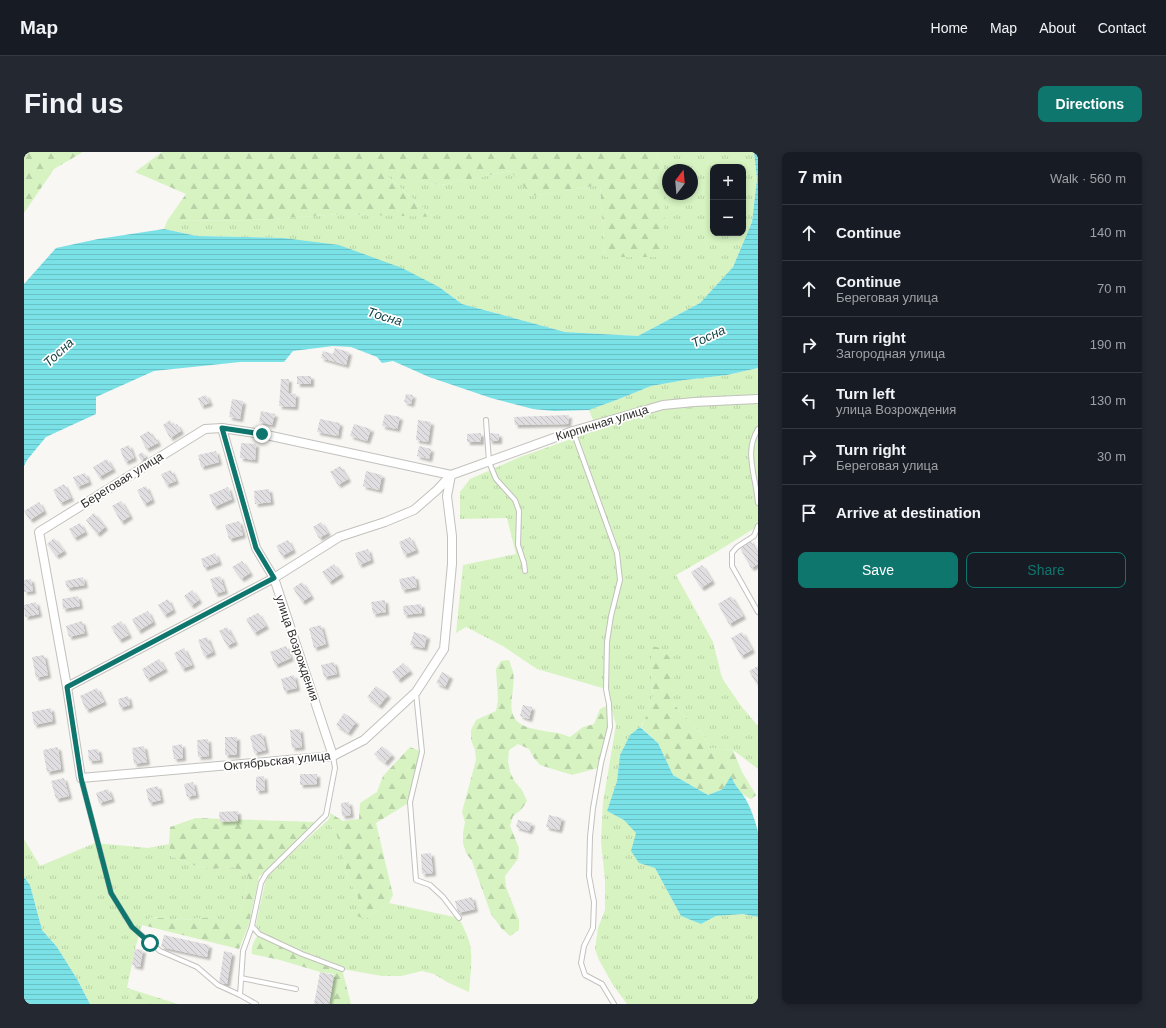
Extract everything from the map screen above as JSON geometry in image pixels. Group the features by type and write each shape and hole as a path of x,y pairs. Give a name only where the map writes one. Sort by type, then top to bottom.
{"street":[{"name":"Кирпичная улица","path":"451,475 573,431 663,405 758,399"},
{"name":"Береговая улица","path":"81,778 67,687 39,532 205,429 222,428 262,434 451,475"},
{"name":"улица Возрождения","path":"222,428 256,548 274,578 334,756"},
{"path":"67,687 274,578 339,537 385,522 414,510 438,490 451,475"},
{"name":"Октябрьская улица","path":"81,778 334,756 364,740 416,692 444,649 452,564 452,536 447,496 451,475"}],"lane":[{"path":"486,420 489,462 496,479 515,500 519,511 518,545 525,571"},
{"path":"758,429 755,434 751,450 751,466 756,480 758,503"},
{"path":"573,431 617,553 620,580 611,616 607,642 606,689 609,704 610,727 601,763 593,808 590,837 589,876 594,902 593,928 584,946 581,963 586,975 602,984 614,1004"},
{"path":"758,526 754,536 737,547 732,553 732,566 758,612"},
{"path":"416,692 422,752 410,802 416,880 430,885 443,897 459,918"},
{"path":"240,995 243,951 252,926 261,883 266,874 326,815 335,768 334,756"},
{"path":"81,778 111,893 132,927 160,951 197,967 218,985 256,1004"},
{"path":"252,926 258,934 294,951 342,969"},
{"path":"241,978 296,989"}],"green space":[{"path":"24,152 83,152 54,169 24,213"},
{"path":"162,152 657,152 662,164 662,200 665,200 663,257 605,257 600,185 532,196 510,171 441,185 387,176 433,217 342,214 255,220 167,221 186,194 135,172"},
{"path":"657,152 754,152 757,179 752,222 733,267 700,303 638,336 565,332 462,304 439,287 283,238 197,236 164,229 167,221 255,220 342,214 432,216 386,175 441,185 510,171 532,196 600,185 605,257 662,179 662,200 698,200 698,164 662,164"},
{"path":"758,368 758,526 676,575 713,642 722,678 741,706 758,726 758,769 733,750 710,748 701,732 680,712 673,702 651,646 653,696 647,716 640,727 630,735 620,755 617,781 607,811 625,820 636,833 639,863 655,868 681,916 701,924 716,916 743,914 758,917 758,1004 627,1004 613,985 599,960 595,949 598,928 605,910 605,879 601,842 603,802 616,725 606,689 537,669 503,646 466,627 456,633 463,565 516,554 507,518 460,519 460,492 470,479 520,457 597,430 589,410 651,386 727,375"},
{"path":"651,646 661,648 675,667 673,702 680,712 701,732 710,748 733,750 742,772 756,795 751,799 739,790 731,777 723,789 708,795 673,775 658,743 641,727 647,715 653,696"},
{"path":"509,660 514,679 511,703 512,711 514,717 519,723 527,727 570,737 583,727 594,724 600,709 608,705 608,725 598,768 572,775 540,765 529,749 518,744 509,750 508,761 510,772 515,782 522,790 527,801 521,810 513,816 510,826 519,848 518,859 505,876 506,887 519,920 519,930 510,936 502,929 491,914 472,861 466,853 463,843 465,822 462,812 476,760 475,750 471,740 471,730 476,720 496,711 498,700 496,669 501,661"},
{"path":"410,747 422,752 410,802 376,823 393,895 389,903 365,919 357,916 358,897 347,875 336,833 327,821 330,817 330,813 343,821 359,819 360,803 377,792 383,776"},
{"path":"196,818 316,822 259,877 249,924 239,949 142,925 151,917 182,920 213,917 238,925 249,877 234,867 211,869 193,865 171,856 169,844 170,827"},
{"path":"327,821 336,833 347,875 358,897 365,919 389,903 459,918 468,938 471,950 469,992 434,974 422,971 401,976 382,976 342,969 341,966 263,934 258,929 256,924 265,883 269,875"},
{"path":"24,839 40,866 95,843 148,848 169,844 171,856 193,865 211,869 234,867 249,877 238,926 213,917 182,920 151,917 142,925 135,949 127,988 137,1004 90,1004 77,979 57,947 42,930 30,885 24,877"},
{"path":"259,934 342,969 351,1004 329,1004 334,974 320,972 280,960 252,954 253,943"},
{"path":"127,988 178,1004 137,1004"}],"water":[{"name":"Тосна","path":"754,152 758,152 758,368 727,375 651,386 589,410 554,411 533,409 491,398 429,377 393,361 382,363 377,357 351,347 333,346 293,351 284,362 240,362 154,371 96,397 96,414 46,437 27,460 24,466 24,284 56,248 98,239 164,229 197,236 283,238 339,245 402,268 439,287 462,304 565,332 638,336 700,303 733,267 752,222 757,179"},
{"path":"640,727 658,743 673,775 708,795 723,789 731,776 745,798 756,823 758,832 758,917 743,914 716,916 701,924 681,916 655,868 639,863 631,851 636,833 624,820 607,811 617,781 620,755 630,735"},
{"path":"24,877 30,885 42,930 57,947 77,979 90,1004 24,1004"}],"building":[{"path":"335,348 349,352 346,365 321,358 323,351 333,354"},
{"path":"297,376 311,376 311,384 297,384"},
{"path":"281,379 289,379 288,393 296,394 295,407 279,406"},
{"path":"406,394 413,395 411,404 404,402"},
{"path":"206,395 210,403 201,406 198,398"},
{"path":"232,399 243,401 240,419 229,417"},
{"path":"261,411 275,414 272,425 259,422"},
{"path":"385,414 400,417 397,429 382,426"},
{"path":"569,415 568,424 515,425 514,417"},
{"path":"320,419 340,423 338,436 317,432"},
{"path":"170,420 173,426 177,424 181,431 170,438 163,425"},
{"path":"418,420 431,422 428,442 416,440"},
{"path":"354,424 371,429 367,441 350,436"},
{"path":"149,431 158,443 146,449 140,436"},
{"path":"481,433 481,442 467,442 467,434"},
{"path":"490,433 499,434 499,441 489,441"},
{"path":"241,443 256,444 255,460 240,458"},
{"path":"129,445 134,458 125,462 120,449"},
{"path":"419,446 431,449 429,459 417,456"},
{"path":"216,451 219,462 201,467 198,455"},
{"path":"142,452 146,457 141,460 138,455"},
{"path":"107,459 113,469 99,477 93,467"},
{"path":"340,466 348,479 338,485 330,472"},
{"path":"171,470 176,481 166,485 161,474"},
{"path":"366,471 382,475 379,490 363,486"},
{"path":"85,473 89,482 77,487 73,477"},
{"path":"64,484 71,498 60,503 53,490"},
{"path":"146,486 152,500 144,504 137,490"},
{"path":"228,487 232,499 214,507 209,495"},
{"path":"269,489 271,502 255,504 254,491"},
{"path":"121,501 130,516 121,522 112,506"},
{"path":"39,502 44,511 30,520 24,511"},
{"path":"94,513 105,527 97,534 86,520"},
{"path":"239,521 243,535 229,539 225,525"},
{"path":"321,522 328,533 319,538 313,527"},
{"path":"80,523 85,532 74,538 69,529"},
{"path":"410,537 416,550 404,555 399,542"},
{"path":"54,538 64,551 56,556 47,544"},
{"path":"288,540 293,550 282,556 276,546"},
{"path":"750,540 758,554 758,564 751,568 739,546"},
{"path":"368,549 371,560 359,565 355,553"},
{"path":"215,553 219,562 204,568 201,559"},
{"path":"242,561 250,573 241,579 232,567"},
{"path":"334,564 341,574 329,582 322,572"},
{"path":"702,565 712,581 701,588 691,572"},
{"path":"220,576 225,591 215,594 210,579"},
{"path":"415,576 417,587 402,590 399,579"},
{"path":"83,577 85,585 67,588 65,581"},
{"path":"31,579 33,591 24,592 24,580"},
{"path":"302,582 311,596 302,602 293,588"},
{"path":"192,590 199,600 191,606 184,596"},
{"path":"78,596 80,606 63,609 62,599"},
{"path":"731,596 743,616 729,624 718,604"},
{"path":"168,599 173,610 164,615 158,605"},
{"path":"385,600 386,612 373,614 371,602"},
{"path":"36,602 39,614 25,617 24,605"},
{"path":"421,604 422,613 404,615 403,606"},
{"path":"148,611 153,622 138,631 132,619"},
{"path":"258,613 266,626 254,633 246,619"},
{"path":"82,621 85,633 69,637 66,626"},
{"path":"121,621 129,635 119,640 111,627"},
{"path":"321,625 326,644 314,648 309,628"},
{"path":"227,627 235,642 227,646 219,631"},
{"path":"414,632 427,636 424,648 410,645"},
{"path":"742,632 752,650 741,656 731,638"},
{"path":"207,637 213,652 204,656 198,640"},
{"path":"286,646 291,658 275,665 270,652"},
{"path":"184,648 192,665 182,669 174,653"},
{"path":"44,655 48,675 36,678 32,657"},
{"path":"159,659 165,669 147,679 142,669"},
{"path":"334,662 337,674 324,677 321,665"},
{"path":"403,663 410,671 398,680 392,672"},
{"path":"758,666 758,681 756,683 749,671"},
{"path":"442,672 450,676 445,687 436,683"},
{"path":"294,675 297,688 284,691 281,679"},
{"path":"376,686 388,695 379,706 367,697"},
{"path":"97,688 104,702 86,710 80,696"},
{"path":"128,696 130,705 120,708 118,699"},
{"path":"523,705 532,707 529,719 520,716"},
{"path":"51,708 53,721 34,725 32,712"},
{"path":"344,713 356,722 348,733 336,725"},
{"path":"300,729 302,747 292,748 290,730"},
{"path":"262,733 266,750 254,753 250,736"},
{"path":"225,737 237,737 237,755 225,755"},
{"path":"208,739 209,756 198,757 197,740"},
{"path":"182,744 183,758 174,759 172,746"},
{"path":"144,746 147,762 134,764 132,748"},
{"path":"382,746 392,755 385,763 374,754"},
{"path":"58,747 61,769 47,772 43,750"},
{"path":"98,749 100,760 89,761 88,750"},
{"path":"300,774 317,774 317,784 300,785"},
{"path":"264,776 265,790 256,791 256,777"},
{"path":"64,778 69,796 56,799 51,781"},
{"path":"193,782 196,795 187,797 184,784"},
{"path":"158,786 161,800 149,803 146,789"},
{"path":"108,789 112,799 99,803 96,793"},
{"path":"349,802 351,815 342,816 341,803"},
{"path":"238,811 238,821 220,822 219,812"},
{"path":"549,815 562,818 559,830 546,827"},
{"path":"518,820 532,823 529,831 516,827"},
{"path":"431,853 433,873 422,874 421,854"},
{"path":"472,897 475,909 458,913 455,901"},
{"path":"164,935 209,945 207,957 161,947"},
{"path":"135,949 143,950 140,967 132,965"},
{"path":"224,951 232,953 227,984 219,983"},
{"path":"320,972 334,975 329,1004 314,1004"}],"route":[{"path":"150,943 132,927 111,893 81,778 67,687 274,578 256,548 222,428 262,434"}]}
